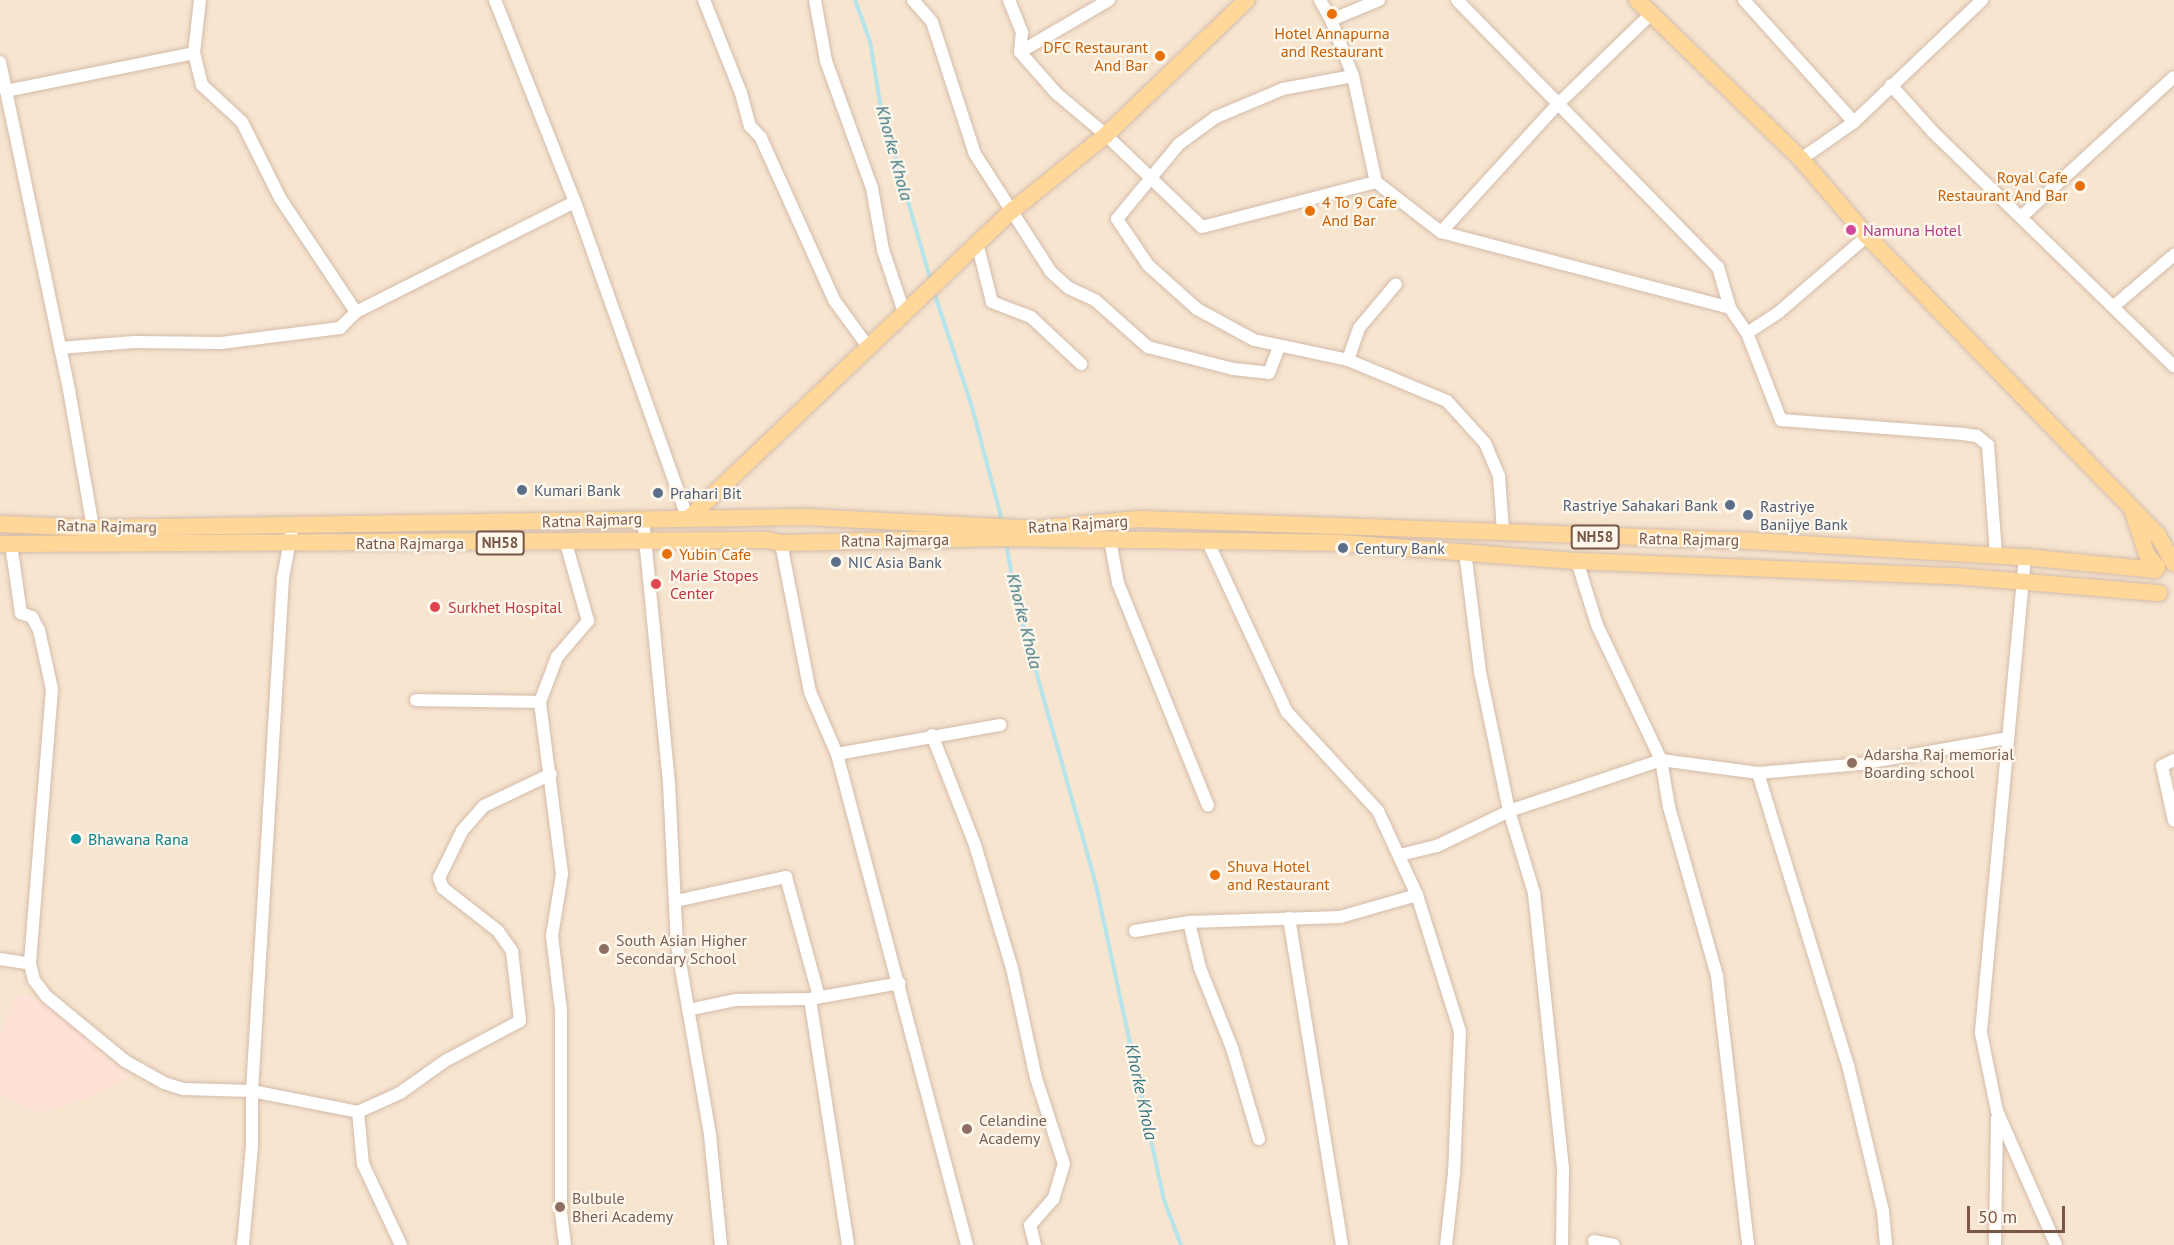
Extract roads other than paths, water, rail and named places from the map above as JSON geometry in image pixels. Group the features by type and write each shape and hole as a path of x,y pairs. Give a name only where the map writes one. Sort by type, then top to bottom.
{"main road":[{"path":"688,519 904,312 950,272 977,243 1013,210 1106,135 1247,0"},
{"path":"1637,0 1801,159 1867,236 2131,505 2157,534 2174,563"},
{"path":"2131,505 2147,555 2156,569"},
{"path":"727,517 730,540"},
{"name":"Ratna Rajmarg","path":"0,524 28,523 93,528 727,517 996,531 1110,540 1341,543 1577,561 1955,576 2167,594"},
{"name":"Ratna Rajmarg","path":"1040,534 1139,519 1503,531 1996,555 2156,569 2174,563"},
{"path":"28,523 30,544"},
{"name":"Ratna Rajmarga","path":"5,544 566,543 645,540 730,540 781,543 996,531"},
{"name":"Ratna Rajmarg","path":"2156,569 2152,583 2167,594"}],"street":[{"path":"200,0 194,53 202,85 242,122 280,198 356,312"},
{"path":"495,0 575,202 688,519"},
{"path":"704,0 741,93 750,126 761,138 834,300 869,348"},
{"path":"815,0 826,61 872,188 883,250 904,312"},
{"path":"913,0 932,22 975,154 1051,272 1069,288 1095,300 1148,347 1233,369 1269,372 1279,347"},
{"path":"1009,0 1022,32 1020,52 1056,93 1106,135 1202,227 1376,182"},
{"path":"1020,52 1109,0"},
{"path":"1320,0 1331,20 1353,76 1376,182 1441,232 1730,308"},
{"path":"1331,20 1379,0"},
{"path":"1457,0 1557,105 1718,267 1730,308 1747,333 1781,420 1963,434 1977,436 1988,445 1996,555"},
{"path":"1744,0 1854,122"},
{"path":"1801,159 1854,122 1982,0"},
{"path":"1441,232 1557,105 1652,15"},
{"path":"6,91 194,53"},
{"path":"0,63 60,348 93,528"},
{"path":"1353,76 1282,89 1216,117 1179,144 1148,177 1117,219 1148,266 1197,309 1254,340 1348,360 1447,401 1485,442 1499,476 1503,531"},
{"path":"2021,217 2174,76"},
{"path":"1891,85 2021,217 2174,366"},
{"path":"60,348 134,342 221,343 340,328 356,312 575,202"},
{"path":"1747,333 1779,312 1867,236"},
{"path":"977,243 992,302 1031,317 1081,364"},
{"path":"2114,306 2174,255"},
{"path":"1348,360 1359,328 1396,284"},
{"path":"643,518 660,675 677,945 710,1135 721,1245"},
{"path":"243,1245 252,1146 252,1091 283,578 293,524"},
{"path":"1110,540 1118,583 1208,806"},
{"path":"1207,540 1287,712 1378,811 1417,895 1460,1031 1454,1173 1446,1245"},
{"path":"565,1245 561,1210 561,1011 552,936 562,874 540,702 557,657 588,621 566,543"},
{"path":"781,543 810,692 837,754 900,983 967,1245"},
{"path":"5,544 21,613 32,617 39,630 52,688 30,964 34,980 46,996 125,1062 164,1083 184,1089 252,1091 358,1112 400,1092 446,1061 520,1021 512,951 498,931 443,888 440,878 462,831 484,806 551,774"},
{"path":"1465,552 1480,672 1509,810 1534,893 1546,980 1563,1168 1562,1245"},
{"path":"2025,558 1981,1033 1997,1111 2056,1245"},
{"path":"1577,561 1597,625 1661,760 1669,807 1717,976 1748,1245"},
{"path":"416,700 540,702"},
{"path":"837,754 932,735 1000,725"},
{"path":"932,735 975,845 1012,968 1036,1077 1064,1164 1053,1199 1030,1225 1035,1245"},
{"path":"1400,855 1437,846 1509,810 1661,760 1758,773 1860,764 2007,738"},
{"path":"2174,760 2162,766 2174,821"},
{"path":"1758,773 1848,1065 1883,1210 1886,1245"},
{"path":"675,901 786,878 815,998 848,1245"},
{"path":"1135,931 1189,922 1340,917 1417,895"},
{"path":"1290,918 1342,1245"},
{"path":"1189,922 1200,968 1232,1048 1259,1139"},
{"path":"0,959 30,964"},
{"path":"688,1010 736,1000 815,998 900,983"},
{"path":"1995,1245 1997,1111"},
{"path":"358,1112 363,1164 401,1245"},
{"path":"1594,1241 1614,1245"}],"waterway":[{"name":"Khorke Khola","path":"855,0 870,41 880,103 931,282"},
{"name":"Khorke Khola","path":"934,292 972,407 1003,524"},
{"name":"Khorke Khola","path":"1006,543 1016,600 1095,881 1164,1200 1181,1245"}],"place":[{"name":"Hotel Annapurna and Restaurant","path":"1332,14"},
{"name":"DFC Restaurant And Bar","path":"1160,56"},
{"name":"Royal Cafe Restaurant And Bar","path":"2080,186"},
{"name":"4 To 9 Cafe And Bar","path":"1310,211"},
{"name":"Namuna Hotel","path":"1851,230"},
{"name":"Kumari Bank","path":"522,490"},
{"name":"Prahari Bit","path":"658,493"},
{"name":"Rastriye Sahakari Bank","path":"1730,505"},
{"name":"Rastriye Banijye Bank","path":"1748,515"},
{"name":"Century Bank","path":"1343,548"},
{"name":"Yubin Cafe","path":"667,554"},
{"name":"NIC Asia Bank","path":"836,562"},
{"name":"Marie Stopes Center","path":"656,584"},
{"name":"Surkhet Hospital","path":"435,607"},
{"name":"Adarsha Raj memorial Boarding school","path":"1852,763"},
{"name":"Bhawana Rana","path":"76,839"},
{"name":"Shuva Hotel and Restaurant","path":"1215,875"},
{"name":"South Asian Higher Secondary School","path":"604,949"},
{"name":"Celandine Academy","path":"967,1129"},
{"name":"Bulbule Bheri Academy","path":"560,1207"}]}
